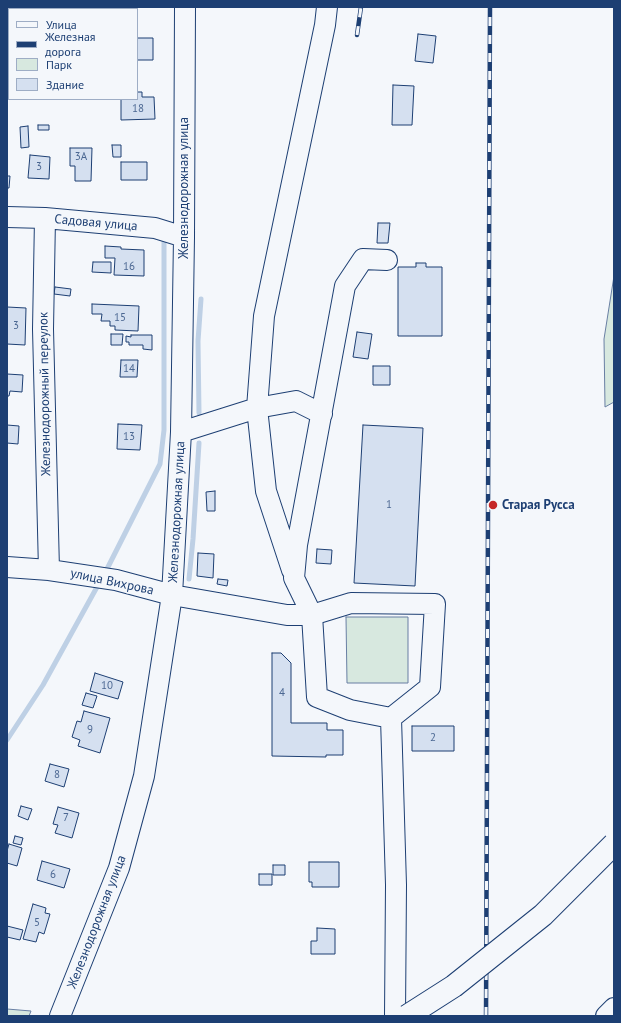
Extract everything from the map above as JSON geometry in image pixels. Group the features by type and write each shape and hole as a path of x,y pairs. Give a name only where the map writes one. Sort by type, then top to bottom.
{"main road":[{"path":"407,1016 454,986 543,915 614,844"}],"street":[{"name":"Железнодорожная улица","path":"64,1011 119,868 144,776 172,595 181,432 185,7"},
{"path":"312,615 351,603 434,604 430,687 391,718 350,710 317,697 312,615 294,578 266,491 257,408 264,316 325,25 327,7"},
{"name":"Садовая улица","path":"7,217 45,218 155,228 184,237"},
{"name":"Железнодорожный переулок","path":"45,218 43,329 49,570"},
{"path":"294,578 297,544 345,286 364,259 387,260"},
{"path":"181,432 257,408 296,401 322,414"},
{"name":"улица Вихрова","path":"7,566 49,570 116,580 172,595 287,616 312,615"},
{"path":"391,718 396,884 395,1016"},
{"path":"606,1016 614,1008"}],"green space":[{"path":"614,276 614,402 605,407 604,339"},
{"path":"346,617 408,617 408,683 347,683"},
{"path":"7,1009 31,1011 29,1016 7,1016"}],"building":[{"path":"418,34 436,36 433,63 415,61"},
{"path":"138,38 153,38 153,60 138,60"},
{"path":"393,85 414,86 412,125 392,125"},
{"path":"138,92 142,92 142,97 154,97 155,119 121,120 121,100 138,100"},
{"path":"38,125 49,125 49,130 38,130"},
{"path":"28,126 29,147 21,148 20,127"},
{"path":"112,145 121,145 121,157 113,157"},
{"path":"70,148 92,148 91,181 75,181 75,166 70,166"},
{"path":"30,155 50,157 49,179 28,178"},
{"path":"121,162 147,162 147,180 121,180"},
{"path":"7,176 10,176 9,188 7,188"},
{"path":"378,223 390,223 388,243 377,243"},
{"path":"105,246 121,247 121,249 144,250 144,276 114,275 115,258 105,258"},
{"path":"93,262 111,262 111,273 92,272"},
{"path":"416,263 426,263 426,267 442,267 442,336 398,336 398,267 416,267"},
{"path":"55,287 71,289 70,296 54,294"},
{"path":"92,304 139,306 138,331 115,330 115,326 110,326 110,321 101,321 102,314 92,314"},
{"path":"7,307 26,308 25,345 7,344"},
{"path":"357,332 372,334 368,359 353,357"},
{"path":"111,334 123,334 122,345 111,345"},
{"path":"131,335 152,335 152,350 143,349 143,345 129,345 129,342 126,342 126,336 131,337"},
{"path":"121,360 138,360 137,377 120,377"},
{"path":"373,366 390,366 390,385 373,385"},
{"path":"7,374 23,375 22,392 10,391 9,396 7,396"},
{"path":"118,424 142,425 140,450 117,449"},
{"path":"7,425 19,426 18,444 7,443"},
{"path":"363,425 423,428 415,586 354,583"},
{"path":"215,491 215,511 207,511 206,492"},
{"path":"317,549 332,550 331,564 316,563"},
{"path":"198,553 214,554 213,578 197,576"},
{"path":"218,579 228,580 227,586 217,584"},
{"path":"272,653 281,653 291,663 291,723 327,723 327,730 343,730 343,755 326,755 326,757 272,756"},
{"path":"95,673 123,682 118,699 90,691"},
{"path":"86,693 97,696 93,708 82,705"},
{"path":"84,711 110,718 100,753 78,746 80,740 72,737 77,721 81,722"},
{"path":"412,726 454,726 454,751 412,751"},
{"path":"50,764 69,769 64,787 45,781"},
{"path":"21,806 32,809 28,820 18,816"},
{"path":"58,807 79,813 72,838 55,833 58,825 53,824"},
{"path":"15,836 23,838 21,845 13,843"},
{"path":"9,844 22,848 17,866 7,863 7,851"},
{"path":"42,861 70,869 64,888 37,880"},
{"path":"309,862 339,862 339,887 312,887 312,882 309,882"},
{"path":"273,865 285,865 285,875 273,875"},
{"path":"259,874 272,874 272,885 259,885"},
{"path":"33,904 46,908 45,913 50,914 44,934 39,932 36,942 23,939"},
{"path":"7,926 23,930 20,940 7,937"},
{"path":"317,928 335,929 335,954 311,954 311,941 317,941"}],"waterway":[{"path":"107,569 160,464 164,430 164,241"},
{"path":"199,413 198,341 201,299"},
{"path":"189,579 199,443"},
{"path":"7,740 43,685 97,587"}],"railway":[{"path":"357,35 361,7"},
{"path":"486,1016 490,7"}],"place":[{"name":"Старая Русса","path":"493,505"}]}
